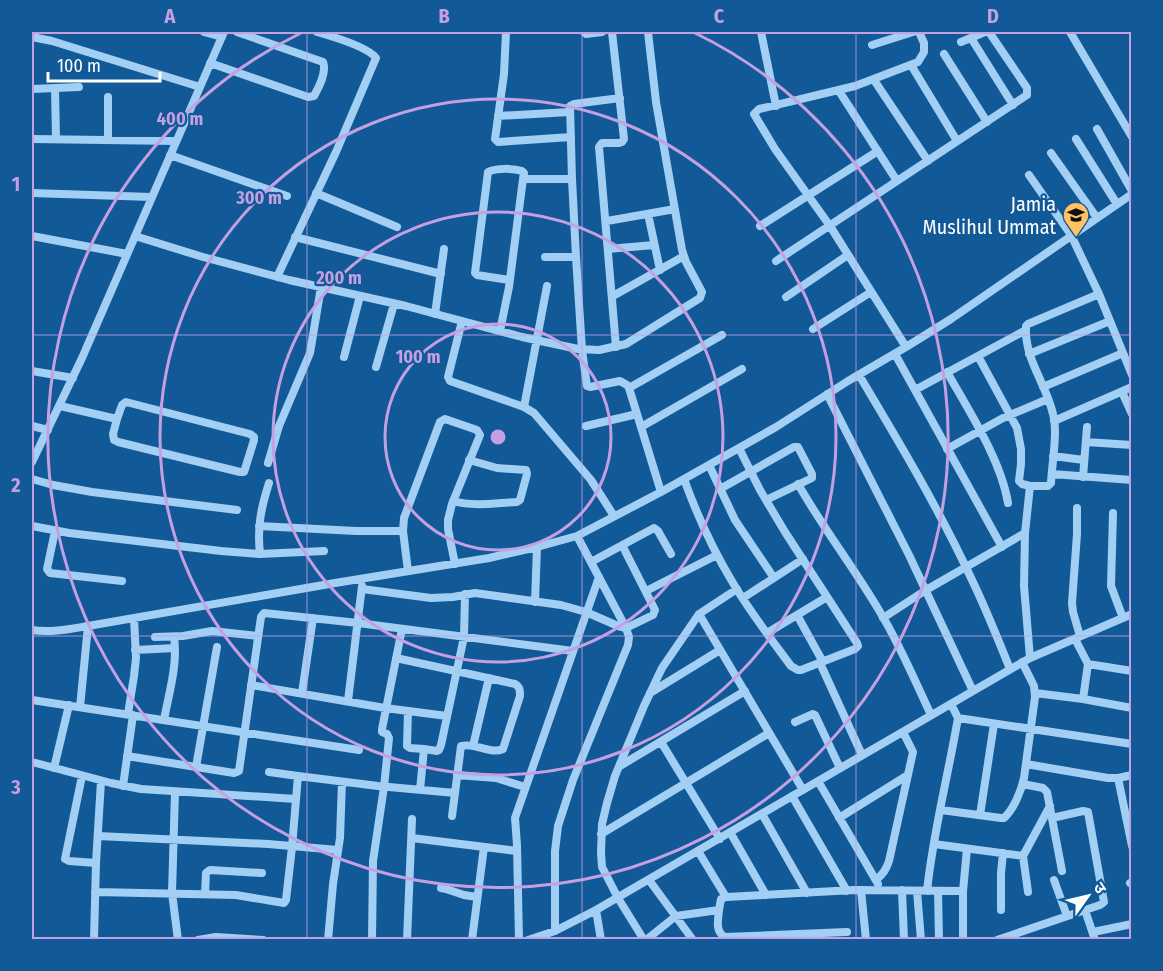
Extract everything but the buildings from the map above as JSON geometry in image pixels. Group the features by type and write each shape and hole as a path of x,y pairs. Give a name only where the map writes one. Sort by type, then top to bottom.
{"street":[{"path":"32,462 73,378 223,34 204,32"},
{"path":"210,63 308,97 314,96 324,71 323,62 237,32"},
{"path":"276,277 339,144 376,58 372,52 317,32"},
{"path":"506,32 504,74 495,139 498,142 571,137"},
{"path":"584,32 586,34 602,32"},
{"path":"612,32 623,141 602,143 599,147 616,347"},
{"path":"135,236 203,258 276,277 582,350 599,350 626,344 700,298 702,292 684,256 657,102 648,32"},
{"path":"761,32 776,105"},
{"path":"872,45 913,32"},
{"path":"906,347 830,226 754,116 755,111 839,91 911,66 918,62 924,52 924,43 919,32"},
{"path":"776,261 1025,97 1028,92 987,32 961,42"},
{"path":"1070,32 1131,137"},
{"path":"32,37 52,41 200,87"},
{"path":"971,38 1013,105"},
{"path":"944,54 987,122"},
{"path":"911,66 957,141"},
{"path":"874,80 928,160"},
{"path":"32,88 79,87"},
{"path":"55,88 56,140"},
{"path":"839,91 897,181"},
{"path":"108,97 108,140"},
{"path":"620,98 571,105 572,179 582,350 587,386 620,381 629,388 662,492"},
{"path":"498,116 570,112"},
{"path":"32,630 62,630 88,626 455,564 537,548 577,536 662,492 776,427 895,354 951,319 1117,204 1131,192 1097,129"},
{"path":"32,139 176,141"},
{"path":"1076,139 1117,204"},
{"path":"760,226 878,151"},
{"path":"1051,153 1097,218"},
{"path":"170,155 287,196"},
{"path":"500,331 509,280 524,173 520,170 492,170 488,172 475,271 476,274 509,280"},
{"path":"1029,175 1071,235 1099,294 1131,375"},
{"path":"523,179 572,179"},
{"path":"32,193 152,197"},
{"path":"316,193 397,227"},
{"path":"606,221 675,209"},
{"path":"648,214 660,270"},
{"path":"32,236 126,254"},
{"path":"295,237 441,274"},
{"path":"608,249 654,245"},
{"path":"435,314 444,249"},
{"path":"786,297 848,255"},
{"path":"613,296 684,256"},
{"path":"545,257 576,257"},
{"path":"524,407 547,286"},
{"path":"268,463 279,426 310,353 321,287"},
{"path":"813,329 871,292"},
{"path":"978,356 1011,415 1020,438 1019,481 1030,486 1048,486 1051,483 1052,474 1054,421 1048,399 1029,354 1026,326 1099,294"},
{"path":"344,357 360,296"},
{"path":"376,367 394,304"},
{"path":"462,321 448,379 524,407 534,413 582,468 614,516"},
{"path":"1029,354 1110,321"},
{"path":"915,390 1026,330"},
{"path":"629,388 722,335"},
{"path":"1043,387 1123,353"},
{"path":"895,354 1002,547"},
{"path":"641,427 742,369"},
{"path":"32,371 73,378"},
{"path":"947,372 980,430 1001,476 1008,503"},
{"path":"859,375 909,459 966,568 1010,669"},
{"path":"1054,421 1131,387"},
{"path":"1122,392 1130,408"},
{"path":"827,394 926,590 973,691"},
{"path":"947,449 980,430 1048,399"},
{"path":"126,402 250,434 254,440 245,470 240,472 118,442 114,440 113,434 117,419 122,405 126,402"},
{"path":"60,406 117,419"},
{"path":"586,426 637,414"},
{"path":"408,571 403,531 404,518 442,420 448,419 477,430 479,433 448,520 455,564"},
{"path":"32,426 48,429"},
{"path":"1083,477 1087,427"},
{"path":"1086,442 1131,445"},
{"path":"720,489 796,447 813,476 766,500"},
{"path":"684,479 699,519 717,555 743,598 795,669 801,670 855,650 857,643 766,500 739,448"},
{"path":"1053,456 1084,460"},
{"path":"453,501 487,505 518,502 519,500 527,474 526,470 497,468 470,460"},
{"path":"709,465 735,520 774,578"},
{"path":"1052,474 1131,480"},
{"path":"32,479 92,492 237,510"},
{"path":"260,554 259,526 269,483"},
{"path":"798,484 817,518 883,618 931,715"},
{"path":"941,810 1006,817 1023,784 1035,693 1026,660 1024,586 1025,533 1030,486"},
{"path":"1077,508 1071,603 1077,638 1088,664 1083,699"},
{"path":"533,939 597,910 1026,660 1127,616 1111,586 1113,513"},
{"path":"32,526 198,549 260,554 324,551"},
{"path":"259,526 403,531"},
{"path":"591,562 654,528 671,554"},
{"path":"56,531 47,569 50,573 122,581"},
{"path":"883,618 926,590 1025,533"},
{"path":"555,931 555,851 558,826 573,780 628,645 629,637 577,536"},
{"path":"362,589 431,598 475,593 561,605 626,628 653,615 654,606 622,545"},
{"path":"535,602 537,548"},
{"path":"646,591 717,555"},
{"path":"743,598 803,559"},
{"path":"519,939 518,851 515,818 599,577"},
{"path":"348,701 363,579"},
{"path":"719,910 676,916 645,939 618,898 602,867 602,824 619,767 662,668 699,614 737,589"},
{"path":"408,711 407,746 440,750 465,637 465,594"},
{"path":"767,633 827,597"},
{"path":"127,756 234,773 239,771 261,617 264,613 573,651"},
{"path":"699,614 802,790"},
{"path":"797,615 822,662 862,756"},
{"path":"123,786 134,676 135,618"},
{"path":"302,693 313,618"},
{"path":"80,707 88,626"},
{"path":"372,939 373,861 389,738 381,730 402,629"},
{"path":"155,637 174,637 212,631 258,636"},
{"path":"164,720 174,667 176,648 174,637"},
{"path":"196,767 217,647"},
{"path":"135,650 176,648"},
{"path":"650,693 720,650"},
{"path":"396,658 518,686 520,696 503,749 497,752 466,744 461,746 452,816"},
{"path":"1088,664 1131,671"},
{"path":"473,746 489,678"},
{"path":"251,685 447,716"},
{"path":"619,767 744,691"},
{"path":"1035,693 1131,708"},
{"path":"32,700 359,750"},
{"path":"927,891 958,718 951,704"},
{"path":"54,768 69,705"},
{"path":"795,722 815,715 840,768"},
{"path":"958,718 1131,744"},
{"path":"980,815 994,724"},
{"path":"876,880 886,869 889,861 913,752 903,732"},
{"path":"602,834 769,733"},
{"path":"661,742 720,838"},
{"path":"420,790 424,749"},
{"path":"32,762 101,781 141,789 296,799"},
{"path":"1026,764 1108,778 1131,775"},
{"path":"269,772 384,787 455,793"},
{"path":"457,775 496,778 525,787"},
{"path":"839,818 908,775"},
{"path":"82,776 65,859 96,863"},
{"path":"95,892 236,895 284,903 292,847 298,776"},
{"path":"1118,778 1131,846"},
{"path":"94,939 101,781"},
{"path":"818,781 882,890"},
{"path":"328,939 341,826 342,782"},
{"path":"1023,784 1045,790 1048,794 1062,870"},
{"path":"176,792 172,893 178,939"},
{"path":"792,796 847,891"},
{"path":"1028,892 1023,856 1050,806"},
{"path":"997,939 1104,902 1088,812 1083,811 1052,819"},
{"path":"762,814 807,893"},
{"path":"407,939 412,819"},
{"path":"730,832 766,895"},
{"path":"98,836 338,850"},
{"path":"412,838 518,851"},
{"path":"934,844 1023,856"},
{"path":"472,939 484,847"},
{"path":"963,939 963,891 967,849"},
{"path":"698,851 726,897"},
{"path":"1001,910 1003,853"},
{"path":"205,894 206,873 210,870 262,873"},
{"path":"649,880 693,939"},
{"path":"1054,880 1067,916"},
{"path":"441,888 477,897"},
{"path":"861,890 866,939"},
{"path":"847,933 725,937 718,930 721,899 861,890 963,891"},
{"path":"902,890 904,939"},
{"path":"917,891 921,939"},
{"path":"938,891 939,939"},
{"path":"597,910 601,939"},
{"path":"1085,910 1094,936 1131,924"},
{"path":"198,939 213,937 263,939"}],"place":[{"name":"Jamia Muslihul Ummat","path":"1076,238"}]}
